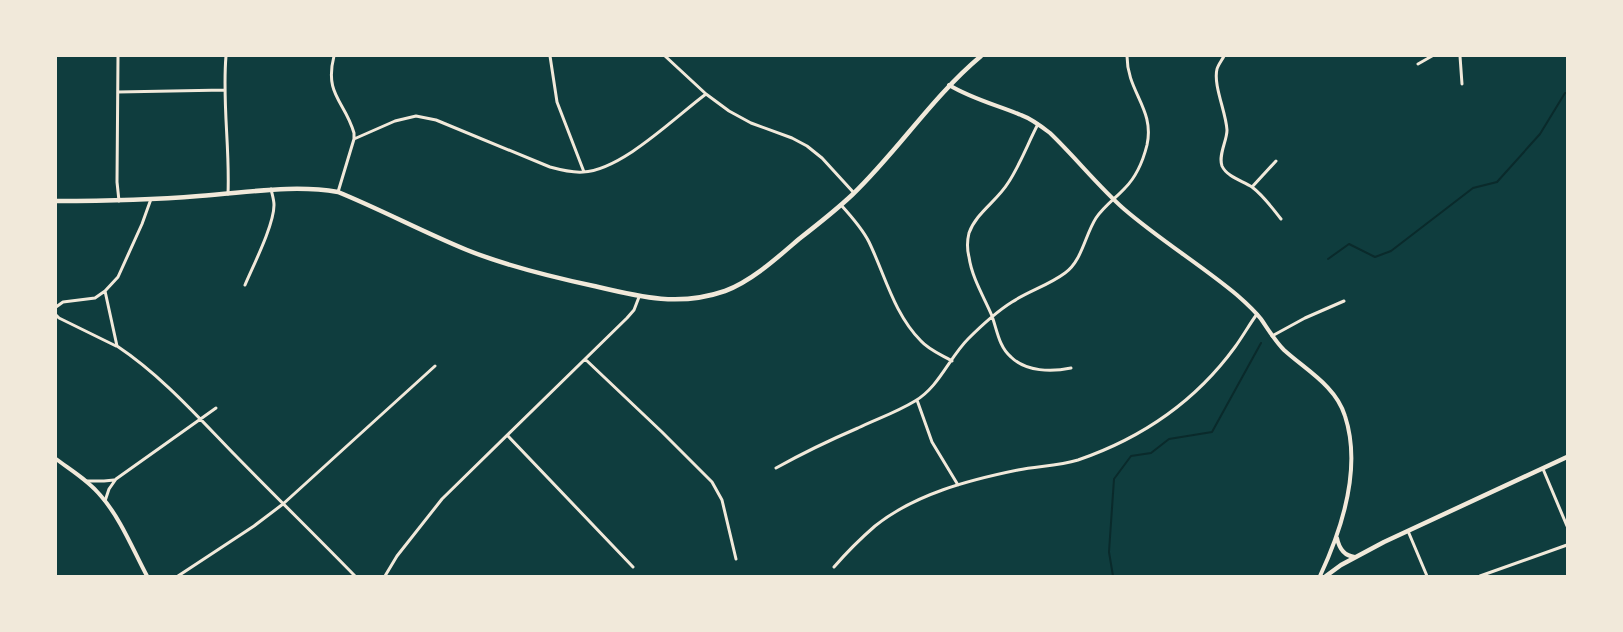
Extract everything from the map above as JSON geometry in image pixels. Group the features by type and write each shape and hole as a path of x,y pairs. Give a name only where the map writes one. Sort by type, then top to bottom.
{"main road":[{"path":"56,201 119,201 228,194 271,189 306,188 338,192 488,258 639,297 663,300 702,298 727,290 764,269 841,205 888,158 949,85 981,56"},
{"path":"1326,576 1336,568 1384,542 1567,457"}],"street":[{"path":"118,56 119,201"},
{"path":"226,56 225,90 229,171 228,194"},
{"path":"334,56 330,77 332,88 352,127 354,140 338,192"},
{"path":"550,56 557,102 584,172"},
{"path":"665,56 668,61 706,94 729,111 751,123 792,138 807,146 822,158 854,193"},
{"path":"776,468 816,447 917,400 933,385 967,341 992,318 1012,302 1053,280 1066,272 1073,265 1095,219 1113,198 1125,188 1137,173 1143,160 1149,129 1145,110 1131,82 1127,68 1127,56"},
{"path":"1224,56 1217,69 1216,79 1226,117 1227,132 1222,157 1222,166 1227,172 1252,187 1260,194 1281,219"},
{"path":"1418,64 1432,56"},
{"path":"1460,56 1462,84"},
{"path":"949,85 960,92 1022,115 1038,124 1059,142 1113,198 1147,228 1237,296 1257,314 1283,349 1326,386 1340,404 1345,415 1349,432 1351,454 1350,480 1343,518 1337,537 1320,576"},
{"path":"118,92 225,90"},
{"path":"354,140 395,120 416,116 436,120 550,167 570,172 584,172 602,169 617,162 706,94"},
{"path":"1038,124 1009,183 974,224 967,244 969,259 999,340 1010,357 1018,363 1028,367 1044,370 1060,371 1071,368"},
{"path":"1252,187 1276,161"},
{"path":"245,285 272,216 274,206 271,189"},
{"path":"56,307 63,302 95,298 105,292 118,277 142,224 151,199"},
{"path":"841,205 858,225 868,241 903,318 922,342 952,361"},
{"path":"105,292 117,346"},
{"path":"384,576 401,551 442,499 631,314 639,297"},
{"path":"1272,336 1305,318 1344,301"},
{"path":"834,567 857,542 877,525 907,506 958,485 1020,469 1077,460 1133,437 1156,424 1202,385 1235,347 1257,314"},
{"path":"56,315 59,318 117,346 136,359 166,384 355,576"},
{"path":"585,358 712,482 722,500 736,559"},
{"path":"178,576 254,526 283,504 371,426 435,366"},
{"path":"917,400 932,442 958,485"},
{"path":"105,501 109,489 116,479 216,408"},
{"path":"508,436 633,567"},
{"path":"56,459 84,481 105,501 119,523 147,576"},
{"path":"1542,469 1567,526"},
{"path":"84,481 104,481 116,479"},
{"path":"1408,531 1427,576"},
{"path":"1337,537 1339,545 1344,552 1350,556 1356,557"},
{"path":"1480,576 1567,545"}],"waterway":[{"path":"1328,259 1349,244 1375,257 1391,251 1473,188 1497,182 1540,134 1565,93 1567,93"},
{"path":"1113,576 1109,552 1114,479 1131,456 1151,453 1169,439 1212,432 1261,343"}]}
